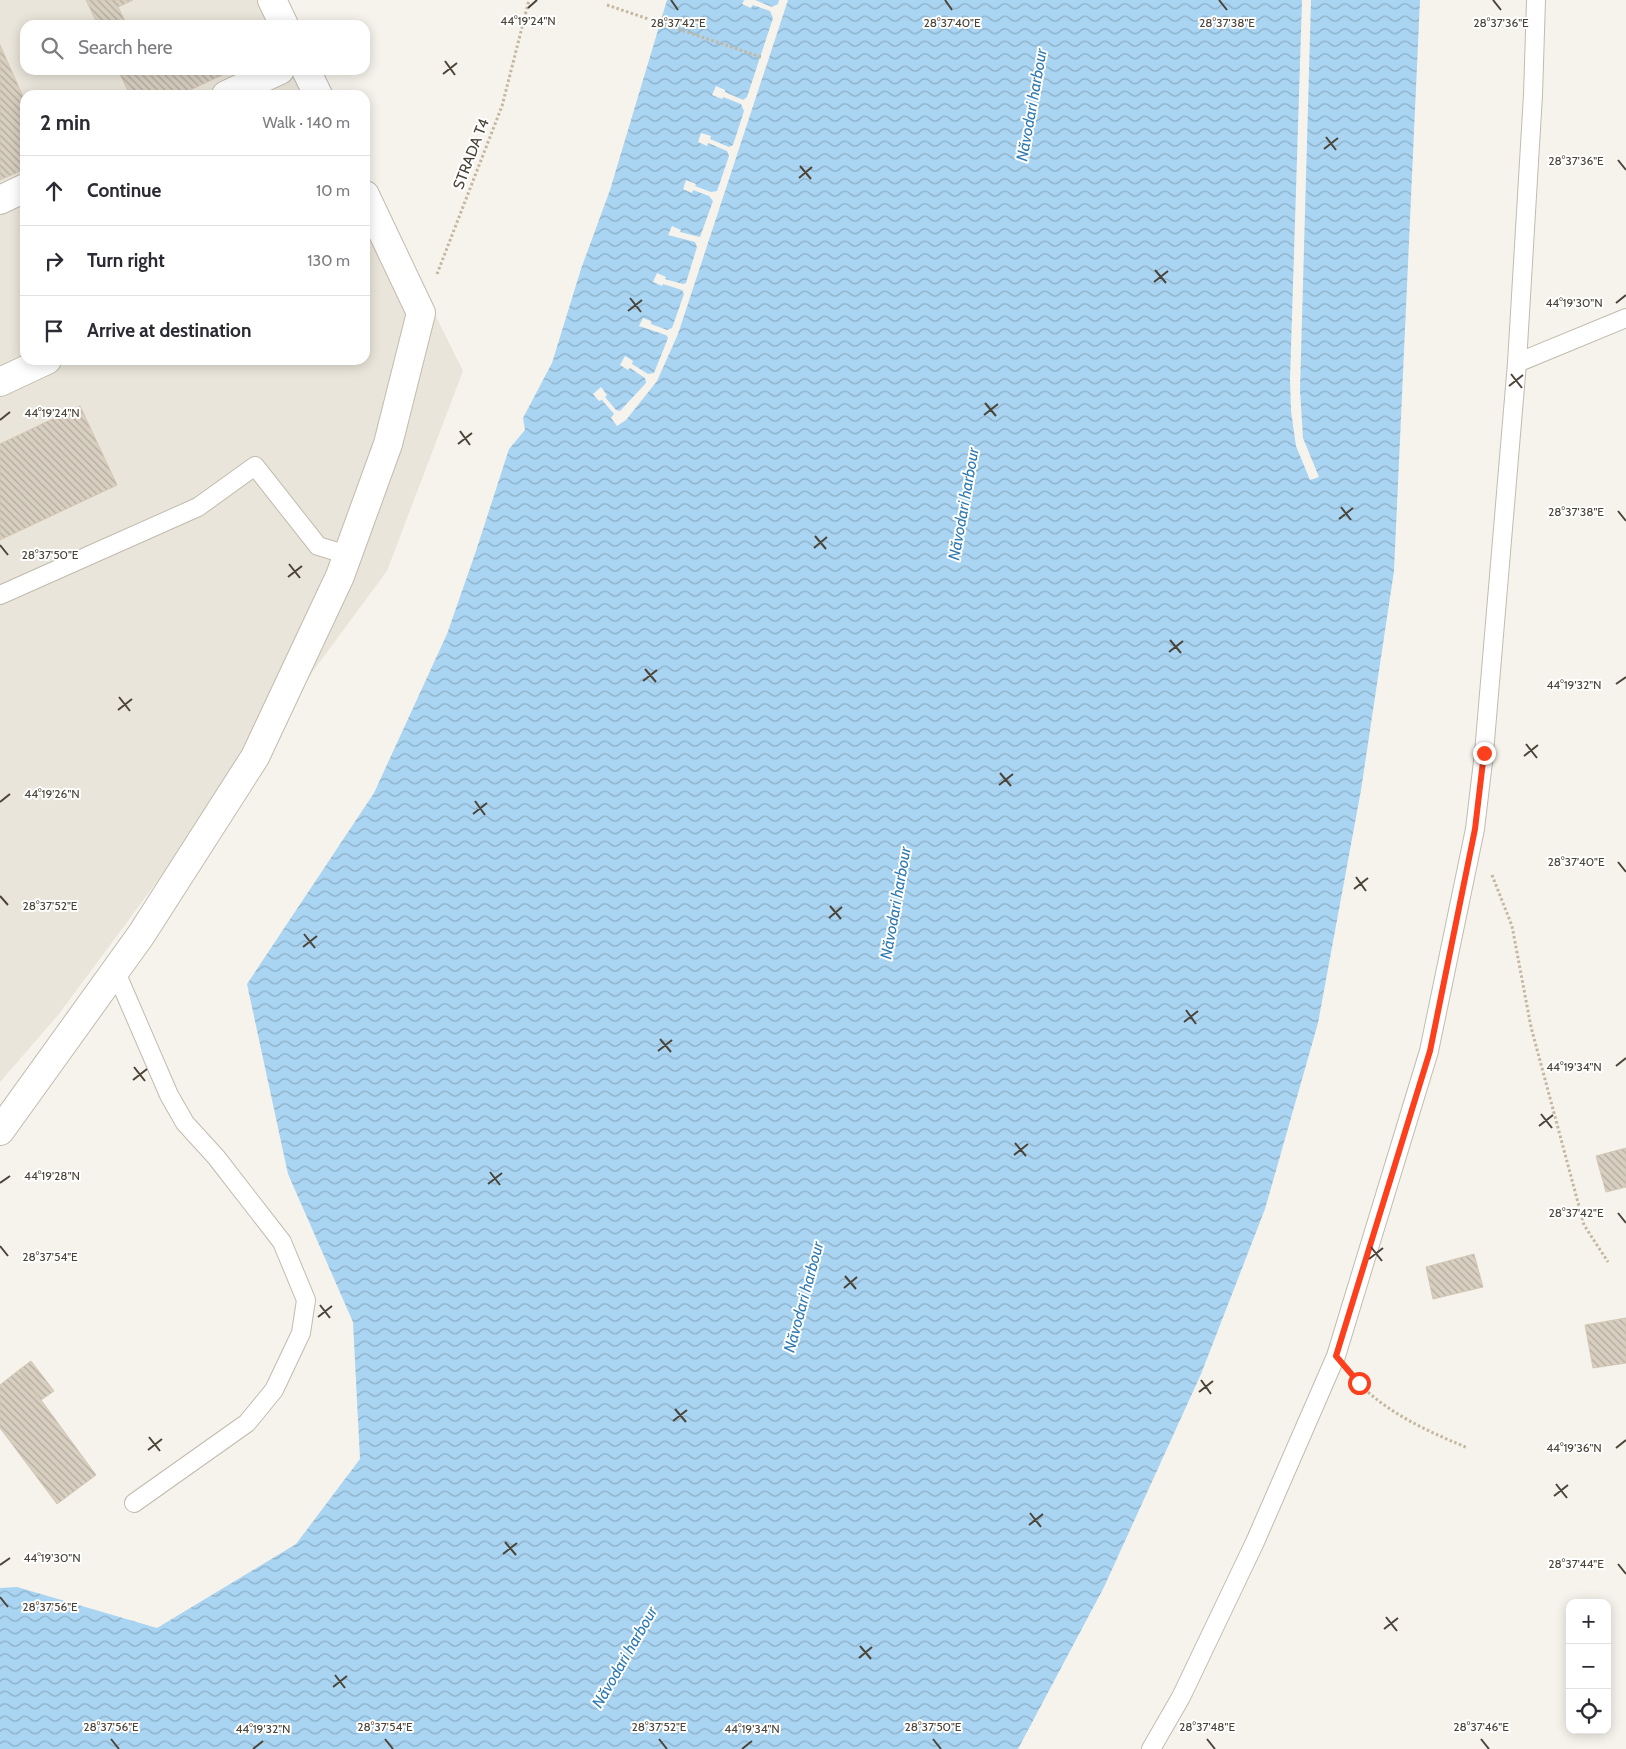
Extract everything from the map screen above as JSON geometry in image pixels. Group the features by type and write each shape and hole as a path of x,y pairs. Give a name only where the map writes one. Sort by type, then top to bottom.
{"street":[{"path":"272,0 282,20"},
{"path":"237,90 269,75"},
{"path":"308,75 316,90"},
{"path":"0,200 20,190"},
{"path":"0,1131 146,926 255,757 340,576 388,444 421,313 370,211"},
{"path":"0,382 36,365"}],"lane":[{"path":"1151,1749 1181,1697 1255,1542 1336,1356 1430,1051 1475,829 1484,753 1518,363 1533,95 1536,0"},
{"path":"1518,363 1626,318"},
{"path":"0,595 198,507 255,466 318,546 348,555"},
{"path":"115,970 168,1095 186,1123 216,1157 282,1242 306,1300 301,1333 274,1390 247,1423 134,1502"}],"path":[{"name":"STRADA T4","path":"421,313 502,106 529,0"},
{"path":"607,5 761,57"},
{"path":"1492,873 1512,926 1531,1027 1584,1225 1608,1262"},
{"path":"1336,1356 1359,1383 1388,1407 1416,1426 1468,1448"}],"shaded area":[{"path":"0,0 272,0 282,20 20,20 20,75 315,75 323,90 20,90 20,365 370,365 370,184 463,371 387,571 59,1014 0,1082"}],"water":[{"name":"Năvodari harbour","path":"667,0 744,0 742,4 751,8 753,5 770,11 773,18 747,97 743,100 716,86 712,95 741,104 744,111 733,145 729,147 710,139 711,136 701,133 698,142 707,146 708,143 727,151 729,156 717,191 711,192 695,186 696,184 686,180 683,189 692,193 693,190 709,196 713,201 700,237 680,232 681,230 672,226 668,235 695,242 697,247 686,283 683,284 665,279 666,277 657,273 653,282 682,290 684,294 672,328 667,330 651,324 651,321 643,318 639,326 666,335 668,338 654,373 648,374 632,364 633,361 625,356 620,365 628,370 630,368 645,378 646,383 620,411 616,410 605,397 607,395 601,387 593,394 599,401 602,400 614,414 611,418 617,426 626,420 657,381 678,334 788,0 1302,0 1290,380 1291,411 1296,446 1310,480 1319,477 1303,438 1300,390 1311,0 1420,0 1394,571 1361,790 1318,1023 1265,1209 1201,1374 1104,1587 1018,1749 0,1749 0,1588 17,1587 157,1628 296,1544 360,1459 353,1322 288,1174 247,984 374,793 447,634 509,449 525,430 523,418 552,363 581,269 610,190"},
{"path":"755,0 779,0 778,4 772,7"}],"building":[{"path":"86,0 133,0 118,7 124,20 96,20"},
{"path":"0,45 20,90 20,171 0,180"},
{"path":"120,75 222,75 190,90 128,90"},
{"path":"80,406 117,485 0,540 0,444"},
{"path":"1626,1148 1626,1187 1606,1192 1596,1156"},
{"path":"1474,1254 1483,1287 1433,1299 1426,1267"},
{"path":"1626,1318 1626,1363 1593,1368 1585,1325"},
{"path":"31,1361 54,1391 41,1400 19,1370"},
{"path":"19,1370 96,1475 57,1504 0,1428 0,1385"}],"route":[{"path":"1359,1383 1336,1356 1430,1051 1475,829 1484,753"}]}
